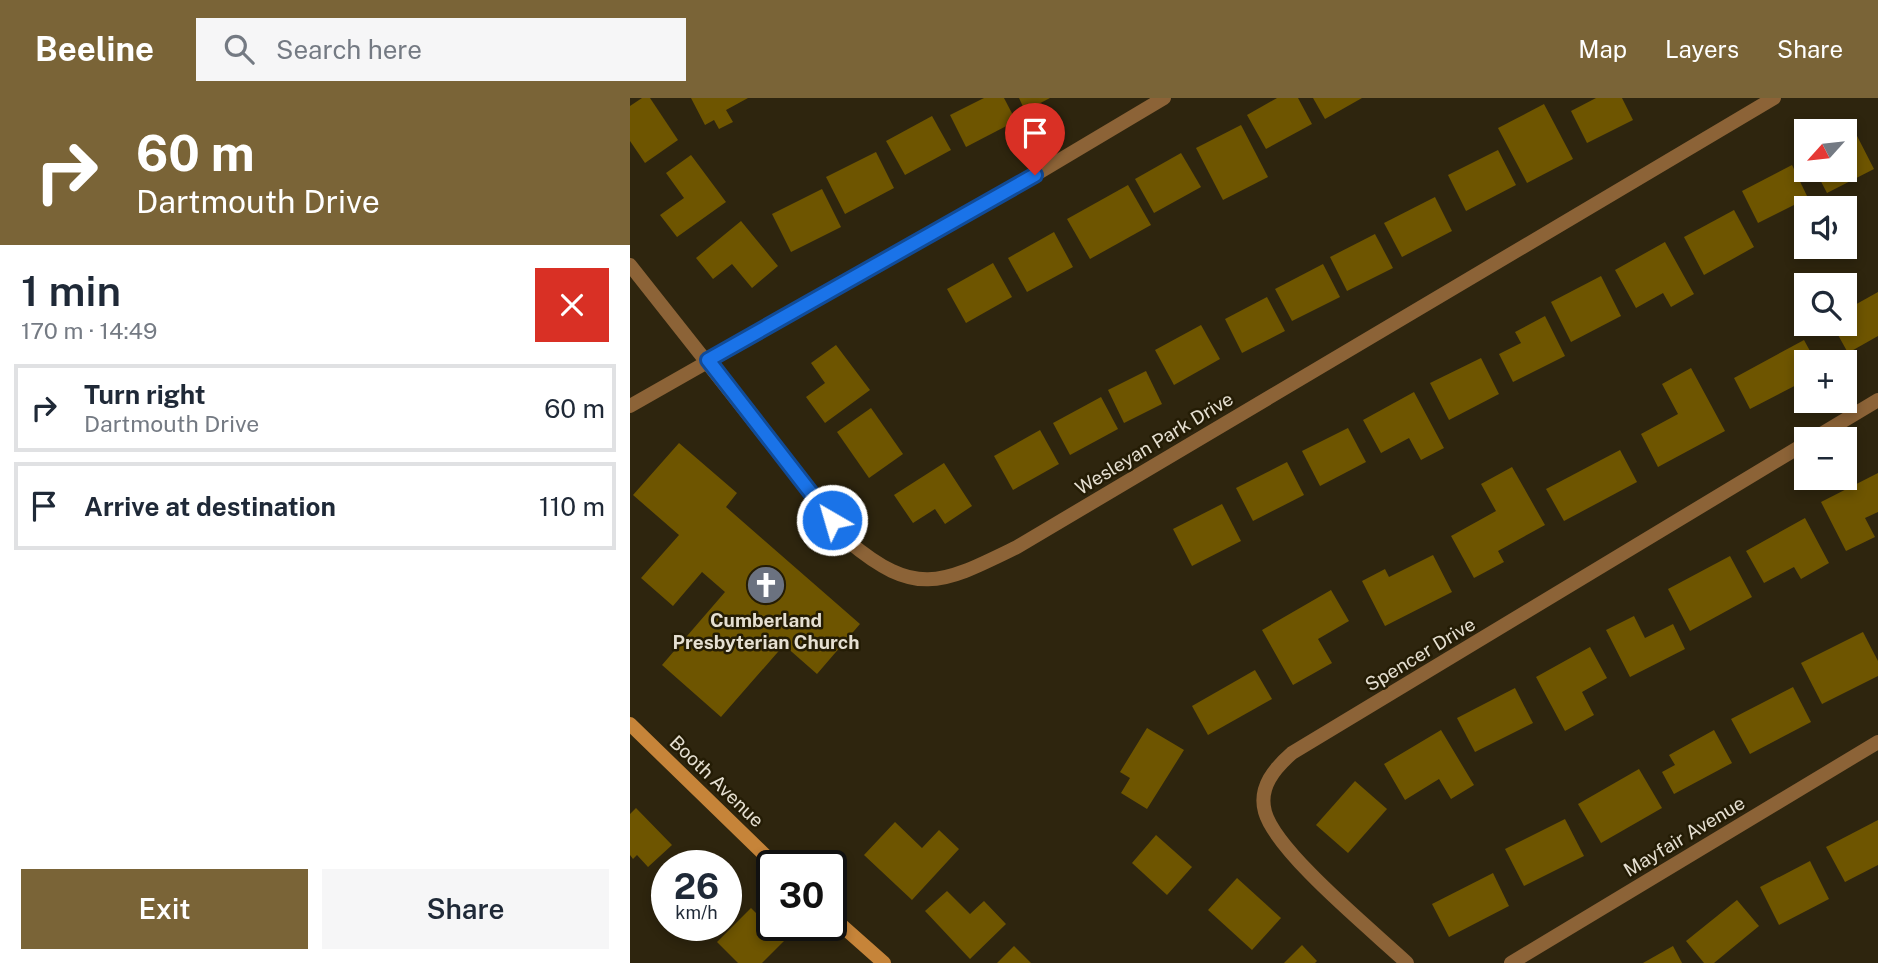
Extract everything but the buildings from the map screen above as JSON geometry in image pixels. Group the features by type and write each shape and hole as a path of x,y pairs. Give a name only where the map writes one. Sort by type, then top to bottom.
{"street":[{"path":"630,406 1013,188 1164,98"},
{"name":"Wesleyan Park Drive","path":"630,265 708,360 848,541 874,562 901,576 929,580 957,576 1017,547 1774,98"},
{"path":"1833,427 1878,400"},
{"name":"Spencer Drive","path":"1407,963 1294,857 1274,834 1264,810 1265,788 1274,770 1292,753 1794,450"},
{"name":"Booth Avenue","path":"630,724 760,850"},
{"name":"Mayfair Avenue","path":"1511,963 1878,742"},
{"path":"847,930 884,963"}],"place":[{"name":"Cumberland Presbyterian Church","path":"766,585"}],"route":[{"path":"832,520 708,360 1035,175"}]}
